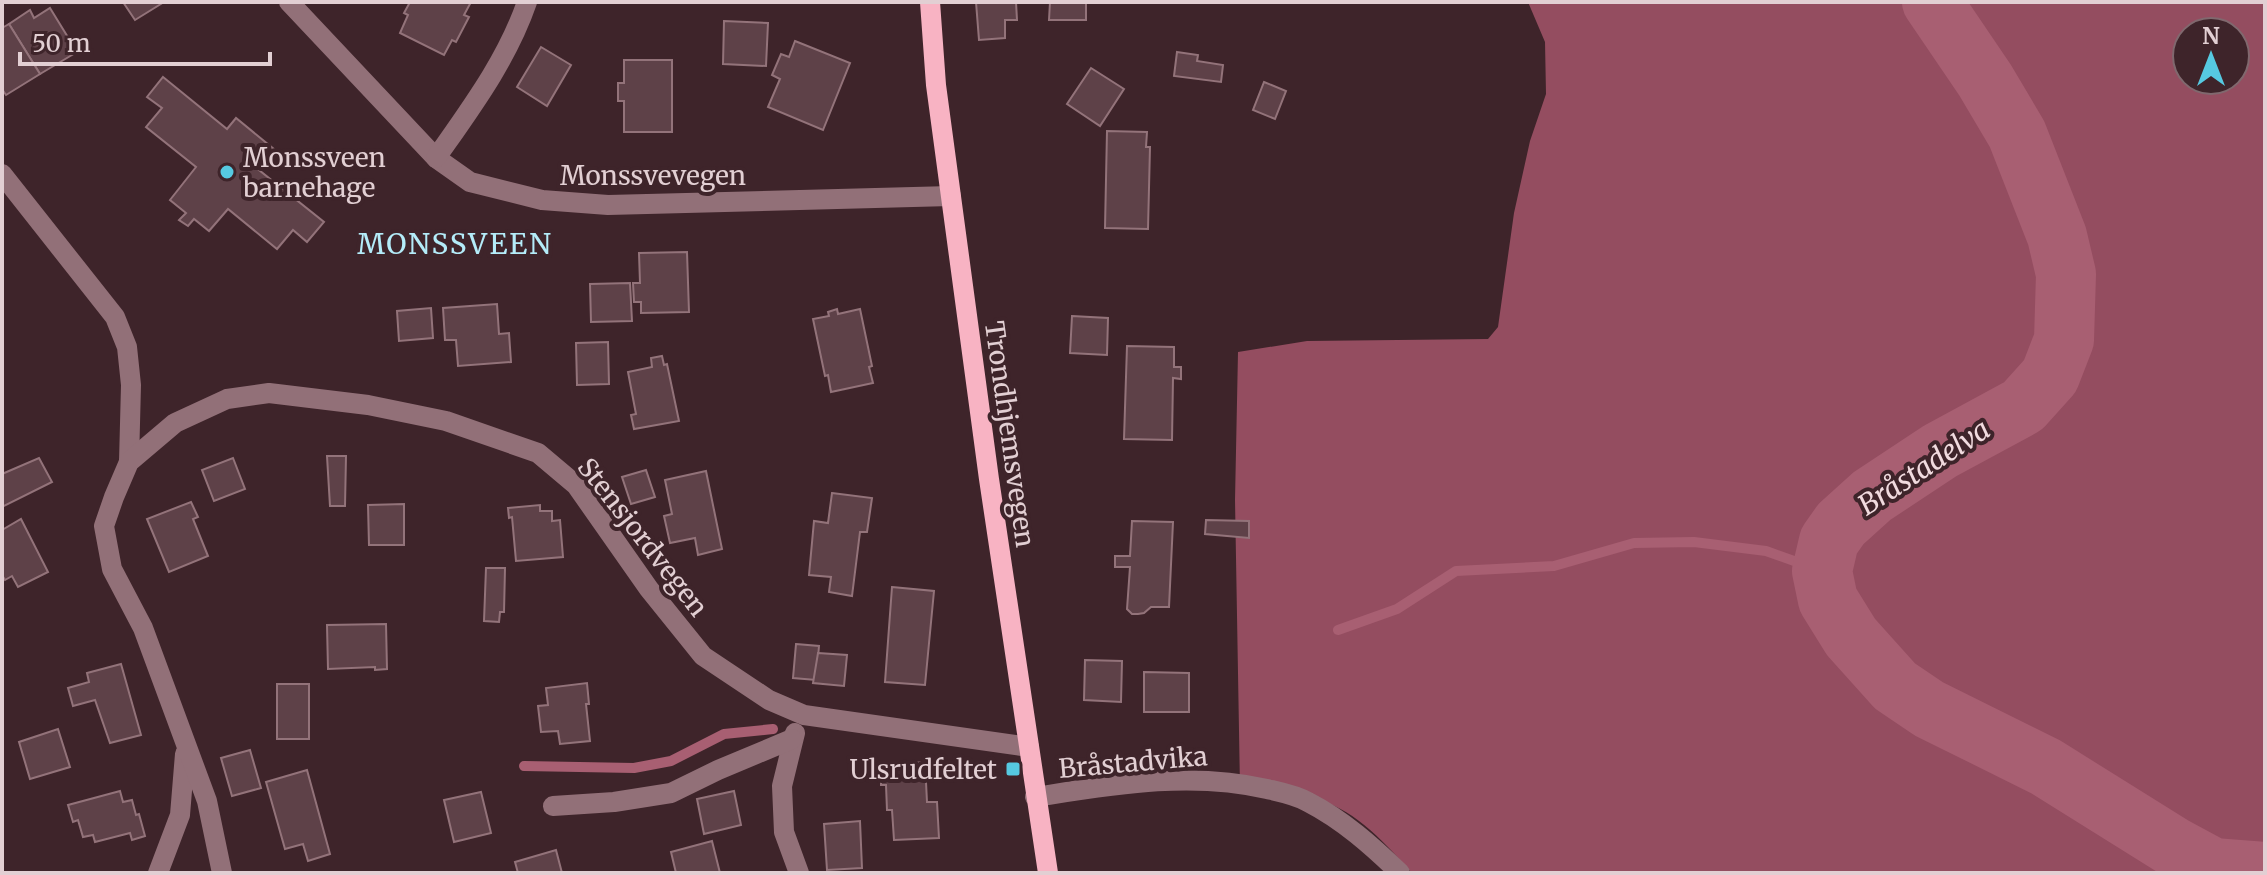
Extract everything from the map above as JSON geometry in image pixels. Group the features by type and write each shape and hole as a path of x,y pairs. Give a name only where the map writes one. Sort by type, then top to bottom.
{"main road":[{"name":"Trondhjemsvegen","path":"930,2 936,85 951,196 1048,873"}],"street":[{"name":"Monssvevegen","path":"289,2 436,158 470,182 542,200 608,205 951,196"},
{"path":"436,158 482,94 517,31 527,2"},
{"path":"2,174 115,317 127,347 131,385 129,462"},
{"name":"Stensjordvegen","path":"158,873 180,815 186,746 143,628 112,569 104,526 129,462 175,423 227,399 269,393 368,405 446,421 538,453 576,485 649,589 703,656 769,700 804,715 1029,747"},
{"path":"799,873 784,832 782,786 792,739 804,715"},
{"path":"553,806 614,802 671,793 792,739"},
{"path":"186,746 207,801 222,873"},
{"name":"Bråstadvika","path":"1035,797 1171,780 1246,784 1306,800 1353,830 1400,873"}],"shaded area":[{"path":"1528,2 2265,2 2265,873 1412,873 1370,830 1333,805 1240,788 1235,500 1238,352 1307,341 1488,339 1498,327 1514,213 1530,141 1546,94 1545,42"}],"building":[{"path":"123,2 164,2 135,20"},
{"path":"410,2 471,2 464,15 469,17 456,42 452,40 444,55 400,33"},
{"path":"976,2 1016,2 1017,20 1005,20 1005,38 979,40"},
{"path":"1050,2 1086,2 1086,20 1049,20"},
{"path":"50,8 77,52 40,74 9,24 30,10 34,18"},
{"path":"724,21 768,23 766,66 723,64"},
{"path":"9,24 40,74 6,95 2,89 2,28"},
{"path":"795,41 850,63 823,130 768,107 780,79 772,75 781,54 789,57"},
{"path":"541,47 571,65 547,106 517,87"},
{"path":"1177,52 1198,55 1197,61 1223,65 1221,82 1174,76"},
{"path":"624,60 672,60 672,132 624,132 624,101 618,101 618,83 624,83"},
{"path":"1091,68 1124,89 1100,126 1067,104"},
{"path":"163,77 227,129 236,118 275,150 259,170 324,222 307,242 293,230 277,249 228,209 209,231 194,219 188,226 179,220 186,213 170,200 196,167 146,127 162,108 147,97"},
{"path":"1264,82 1286,91 1275,119 1253,110"},
{"path":"1107,131 1147,132 1146,147 1150,147 1148,229 1105,228"},
{"path":"687,252 689,312 641,313 641,302 634,302 633,283 640,283 639,253"},
{"path":"630,283 632,321 591,322 590,284"},
{"path":"497,304 499,334 509,333 511,362 458,366 456,340 445,340 443,308"},
{"path":"431,308 433,338 399,341 397,311"},
{"path":"837,309 838,314 860,309 873,383 831,392 813,319 829,316 828,312"},
{"path":"1072,316 1108,318 1107,355 1070,353"},
{"path":"608,342 609,384 577,385 576,343"},
{"path":"1127,346 1174,347 1174,367 1181,367 1181,379 1173,378 1172,440 1124,439"},
{"path":"662,356 664,365 667,364 679,421 634,429 631,415 636,414 628,372 652,367 651,358"},
{"path":"327,456 346,456 345,506 330,506"},
{"path":"39,458 52,482 2,507 2,474"},
{"path":"233,458 245,489 214,501 202,470"},
{"path":"646,470 655,497 631,504 622,477"},
{"path":"706,471 722,549 698,555 695,538 670,543 664,516 672,514 665,480"},
{"path":"832,493 872,498 867,532 860,532 852,596 829,592 831,577 809,575 814,521 828,523"},
{"path":"191,502 198,517 193,519 208,556 169,572 147,519"},
{"path":"404,504 404,545 369,545 368,505"},
{"path":"540,505 540,511 552,511 552,521 560,520 563,557 516,561 512,517 509,518 508,508"},
{"path":"21,519 48,572 18,587 12,576 5,580 2,575 2,530"},
{"path":"1206,520 1249,521 1249,538 1205,534"},
{"path":"1132,521 1173,522 1169,607 1151,607 1138,614 1132,614 1127,609 1130,567 1115,567 1115,556 1130,556"},
{"path":"486,568 505,568 504,612 500,612 499,622 484,621"},
{"path":"892,587 934,591 925,685 885,682"},
{"path":"386,624 387,669 328,669 327,625"},
{"path":"796,644 819,646 816,680 793,678"},
{"path":"818,653 847,655 844,686 813,683"},
{"path":"1085,660 1122,661 1121,702 1084,700"},
{"path":"121,664 141,735 110,743 95,700 73,706 68,688 89,682 87,673"},
{"path":"1144,672 1189,673 1189,712 1144,712"},
{"path":"587,683 590,741 560,744 558,731 541,732 538,706 548,705 546,688"},
{"path":"277,684 309,684 309,739 277,739"},
{"path":"58,729 70,767 30,779 19,742"},
{"path":"250,750 261,788 232,796 221,758"},
{"path":"925,762 927,802 937,802 939,838 894,840 892,810 887,810 886,785 881,785 881,773 886,773 885,765"},
{"path":"307,770 330,854 308,861 303,844 285,849 266,782"},
{"path":"120,791 123,802 132,800 145,836 132,840 130,833 95,842 93,835 83,837 78,820 73,822 68,805"},
{"path":"734,791 741,825 704,834 697,799"},
{"path":"481,792 491,833 454,842 444,800"},
{"path":"860,821 862,868 827,870 824,824"},
{"path":"712,841 720,873 676,873 671,852"},
{"path":"556,850 562,873 518,873 515,862"}],"waterway":[{"name":"Bråstadelva","path":"1932,2 2017,134 2057,236 2066,274 2064,340 2050,376 2023,406 1940,451 1872,496 1841,524 1829,541 1822,571 1828,600 1851,637 1895,686 1929,709 2046,767 2213,868 2265,872"},
{"path":"1338,630 1397,609 1456,571 1554,566 1634,543 1694,542 1766,551 1822,571"},
{"path":"524,766 634,768 671,761 724,734 773,729"}],"place":[{"name":"Monssveen barnehage","path":"227,172"},
{"name":"Ulsrudfeltet","path":"1013,769"}],"district":[{"name":"MONSSVEEN","path":"455,244"}]}
